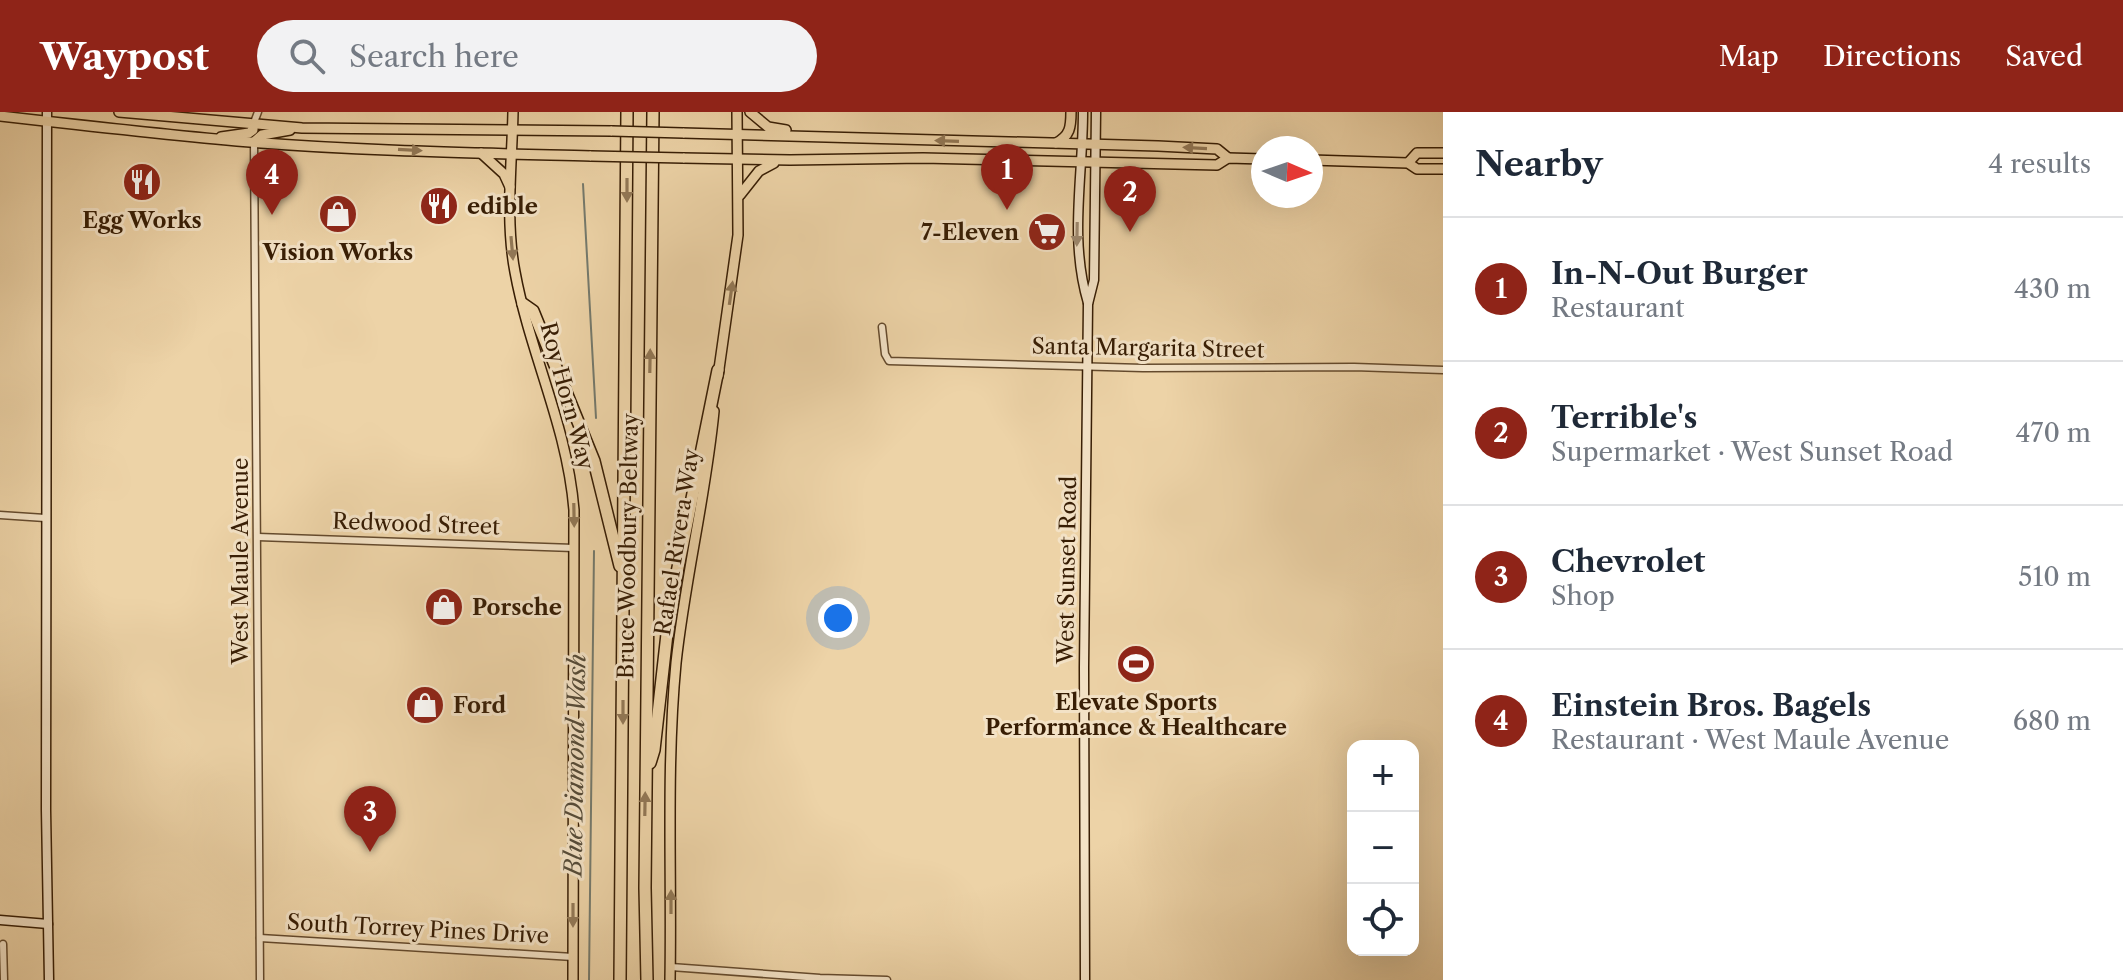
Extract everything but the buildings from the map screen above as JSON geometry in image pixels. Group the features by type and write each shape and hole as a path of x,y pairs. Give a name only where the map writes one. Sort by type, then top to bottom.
{"highway":[{"name":"Bruce Woodbury Beltway","path":"620,980 627,112"},
{"name":"Bruce Woodbury Beltway","path":"647,980 646,775 653,112"},
{"path":"523,304 533,311 594,461 607,523 624,578"},
{"path":"646,775 654,750 670,607 718,370"}],"main road":[{"path":"119,112 302,128 592,130 1217,149 1228,158"},
{"name":"Roy Horn Way","path":"513,112 512,249 523,304 561,429 571,477 574,548 573,980"},
{"name":"Rafael Rivera Way","path":"670,980 674,691 736,260 740,195 736,183 737,112"},
{"path":"750,112 768,127 832,132 861,138"},
{"path":"1052,144 1064,139 1071,129 1071,112"},
{"name":"West Sunset Road","path":"1083,112 1077,246 1080,277 1088,304"},
{"name":"West Sunset Road","path":"1085,980 1088,304 1094,280 1096,112"},
{"path":"0,116 47,117 254,142 481,153 1217,165 1228,158 1251,159"},
{"path":"47,117 45,518 49,980"},
{"path":"214,138 249,133 253,125"},
{"path":"254,142 262,135 302,128"},
{"path":"481,153 504,174 511,190"},
{"path":"1408,163 1417,153 1443,153"},
{"path":"740,195 766,166 790,160"},
{"path":"1323,160 1408,163 1417,169 1443,169"},
{"path":"0,920 48,924"}],"street":[{"path":"250,112 253,125"},
{"path":"253,125 258,112"},
{"name":"West Maule Avenue","path":"254,142 260,980"},
{"name":"Santa Margarita Street","path":"882,327 885,354 889,361 1088,367 1443,370"},
{"path":"0,515 45,518"},
{"name":"Redwood Street","path":"258,537 574,548"},
{"name":"South Torrey Pines Drive","path":"260,938 573,957"},
{"path":"3,944 4,980"},
{"path":"671,967 887,980"}],"waterway":[{"name":"Blue Diamond Wash","path":"583,184 596,418"},
{"name":"Blue Diamond Wash","path":"589,980 594,551"}],"place":[{"name":"Egg Works","path":"142,182"},
{"name":"edible","path":"439,206"},
{"name":"In-N-Out Burger","path":"1007,210"},
{"name":"Vision Works","path":"338,214"},
{"name":"Einstein Bros. Bagels","path":"272,215"},
{"name":"7-Eleven","path":"1047,232"},
{"name":"Terrible's","path":"1130,232"},
{"name":"Porsche","path":"444,607"},
{"name":"Elevate Sports Performance & Healthcare","path":"1136,664"},
{"name":"Ford","path":"425,705"},
{"name":"Chevrolet","path":"370,852"}]}
